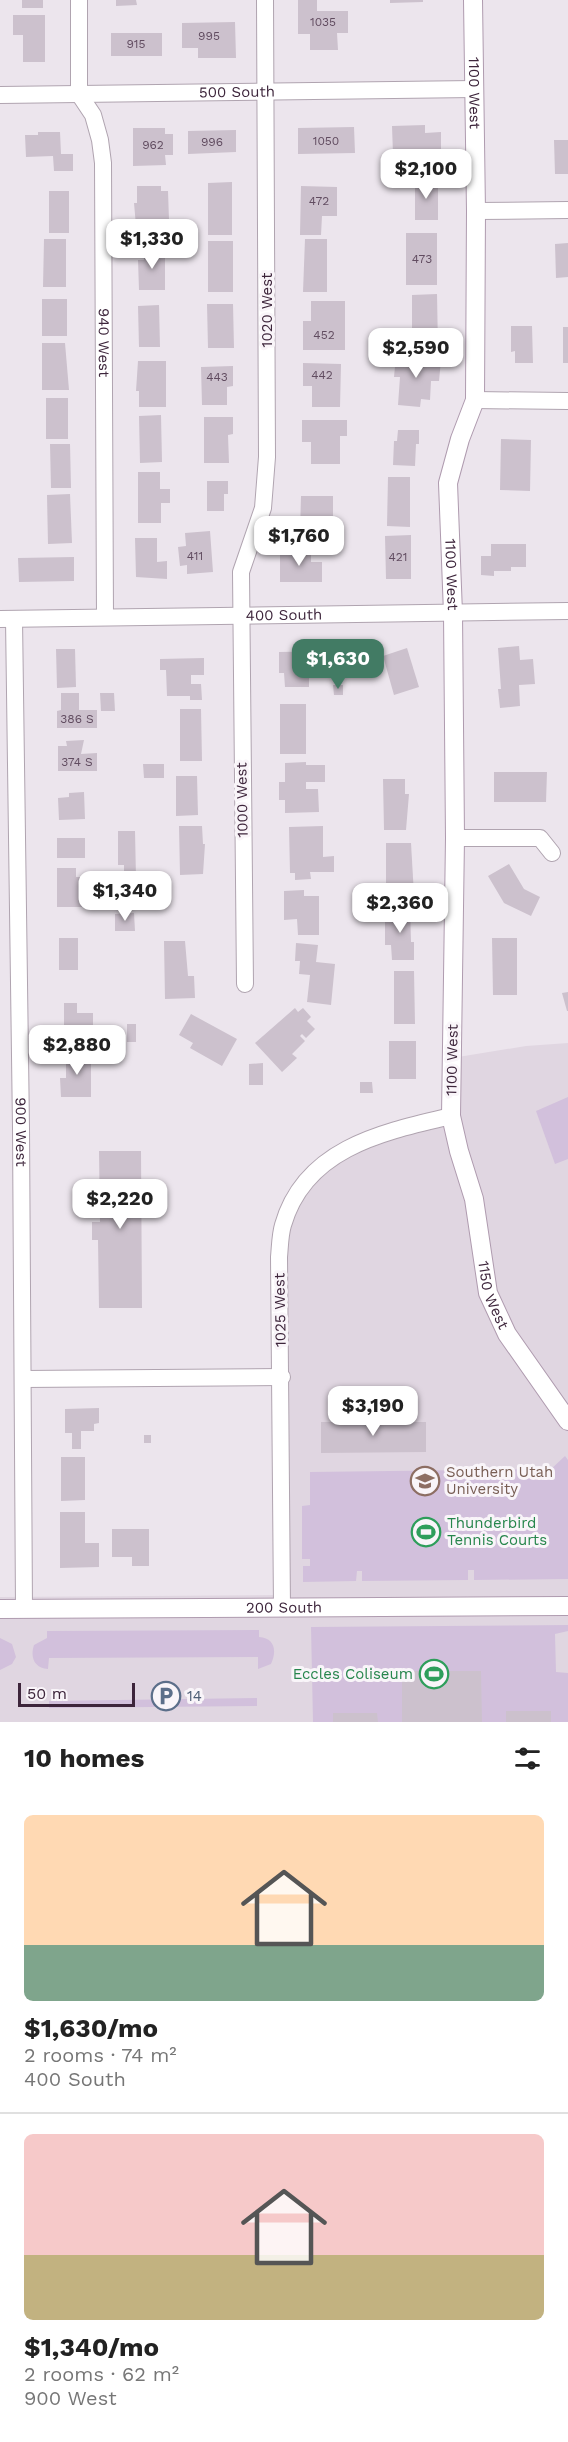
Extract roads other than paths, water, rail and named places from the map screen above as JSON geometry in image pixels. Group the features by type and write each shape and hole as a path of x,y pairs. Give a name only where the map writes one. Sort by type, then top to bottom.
{"street":[{"path":"79,0 79,94"},
{"name":"1020 West","path":"240,617 241,572 263,508 267,457 265,0"},
{"name":"1100 West","path":"459,1151 452,1116 455,838 453,613 448,483 460,439 475,400 476,211 473,0"},
{"name":"500 South","path":"0,95 474,90"},
{"name":"940 West","path":"79,94 93,115 100,140 102,163 105,617"},
{"path":"476,211 568,210"},
{"path":"475,400 568,401"},
{"name":"400 South","path":"7,619 568,611"},
{"name":"1000 West","path":"240,617 245,984"},
{"name":"900 West","path":"7,619 23,1379 24,1609"},
{"path":"455,838 540,838 552,853"},
{"name":"1025 West","path":"282,1608 282,1377 279,1257 282,1227 292,1200 316,1171 337,1154 358,1142 387,1131 452,1116"},
{"name":"1150 West","path":"459,1151 474,1198 488,1293 507,1334 568,1421"},
{"path":"23,1379 282,1377"},
{"name":"200 South","path":"0,1609 568,1606"}],"place":[{"name":"Southern Utah University","path":"425,1481"},
{"name":"Thunderbird Tennis Courts","path":"426,1532"},
{"name":"Eccles Coliseum","path":"434,1674"},
{"name":"14","path":"166,1696"}]}
